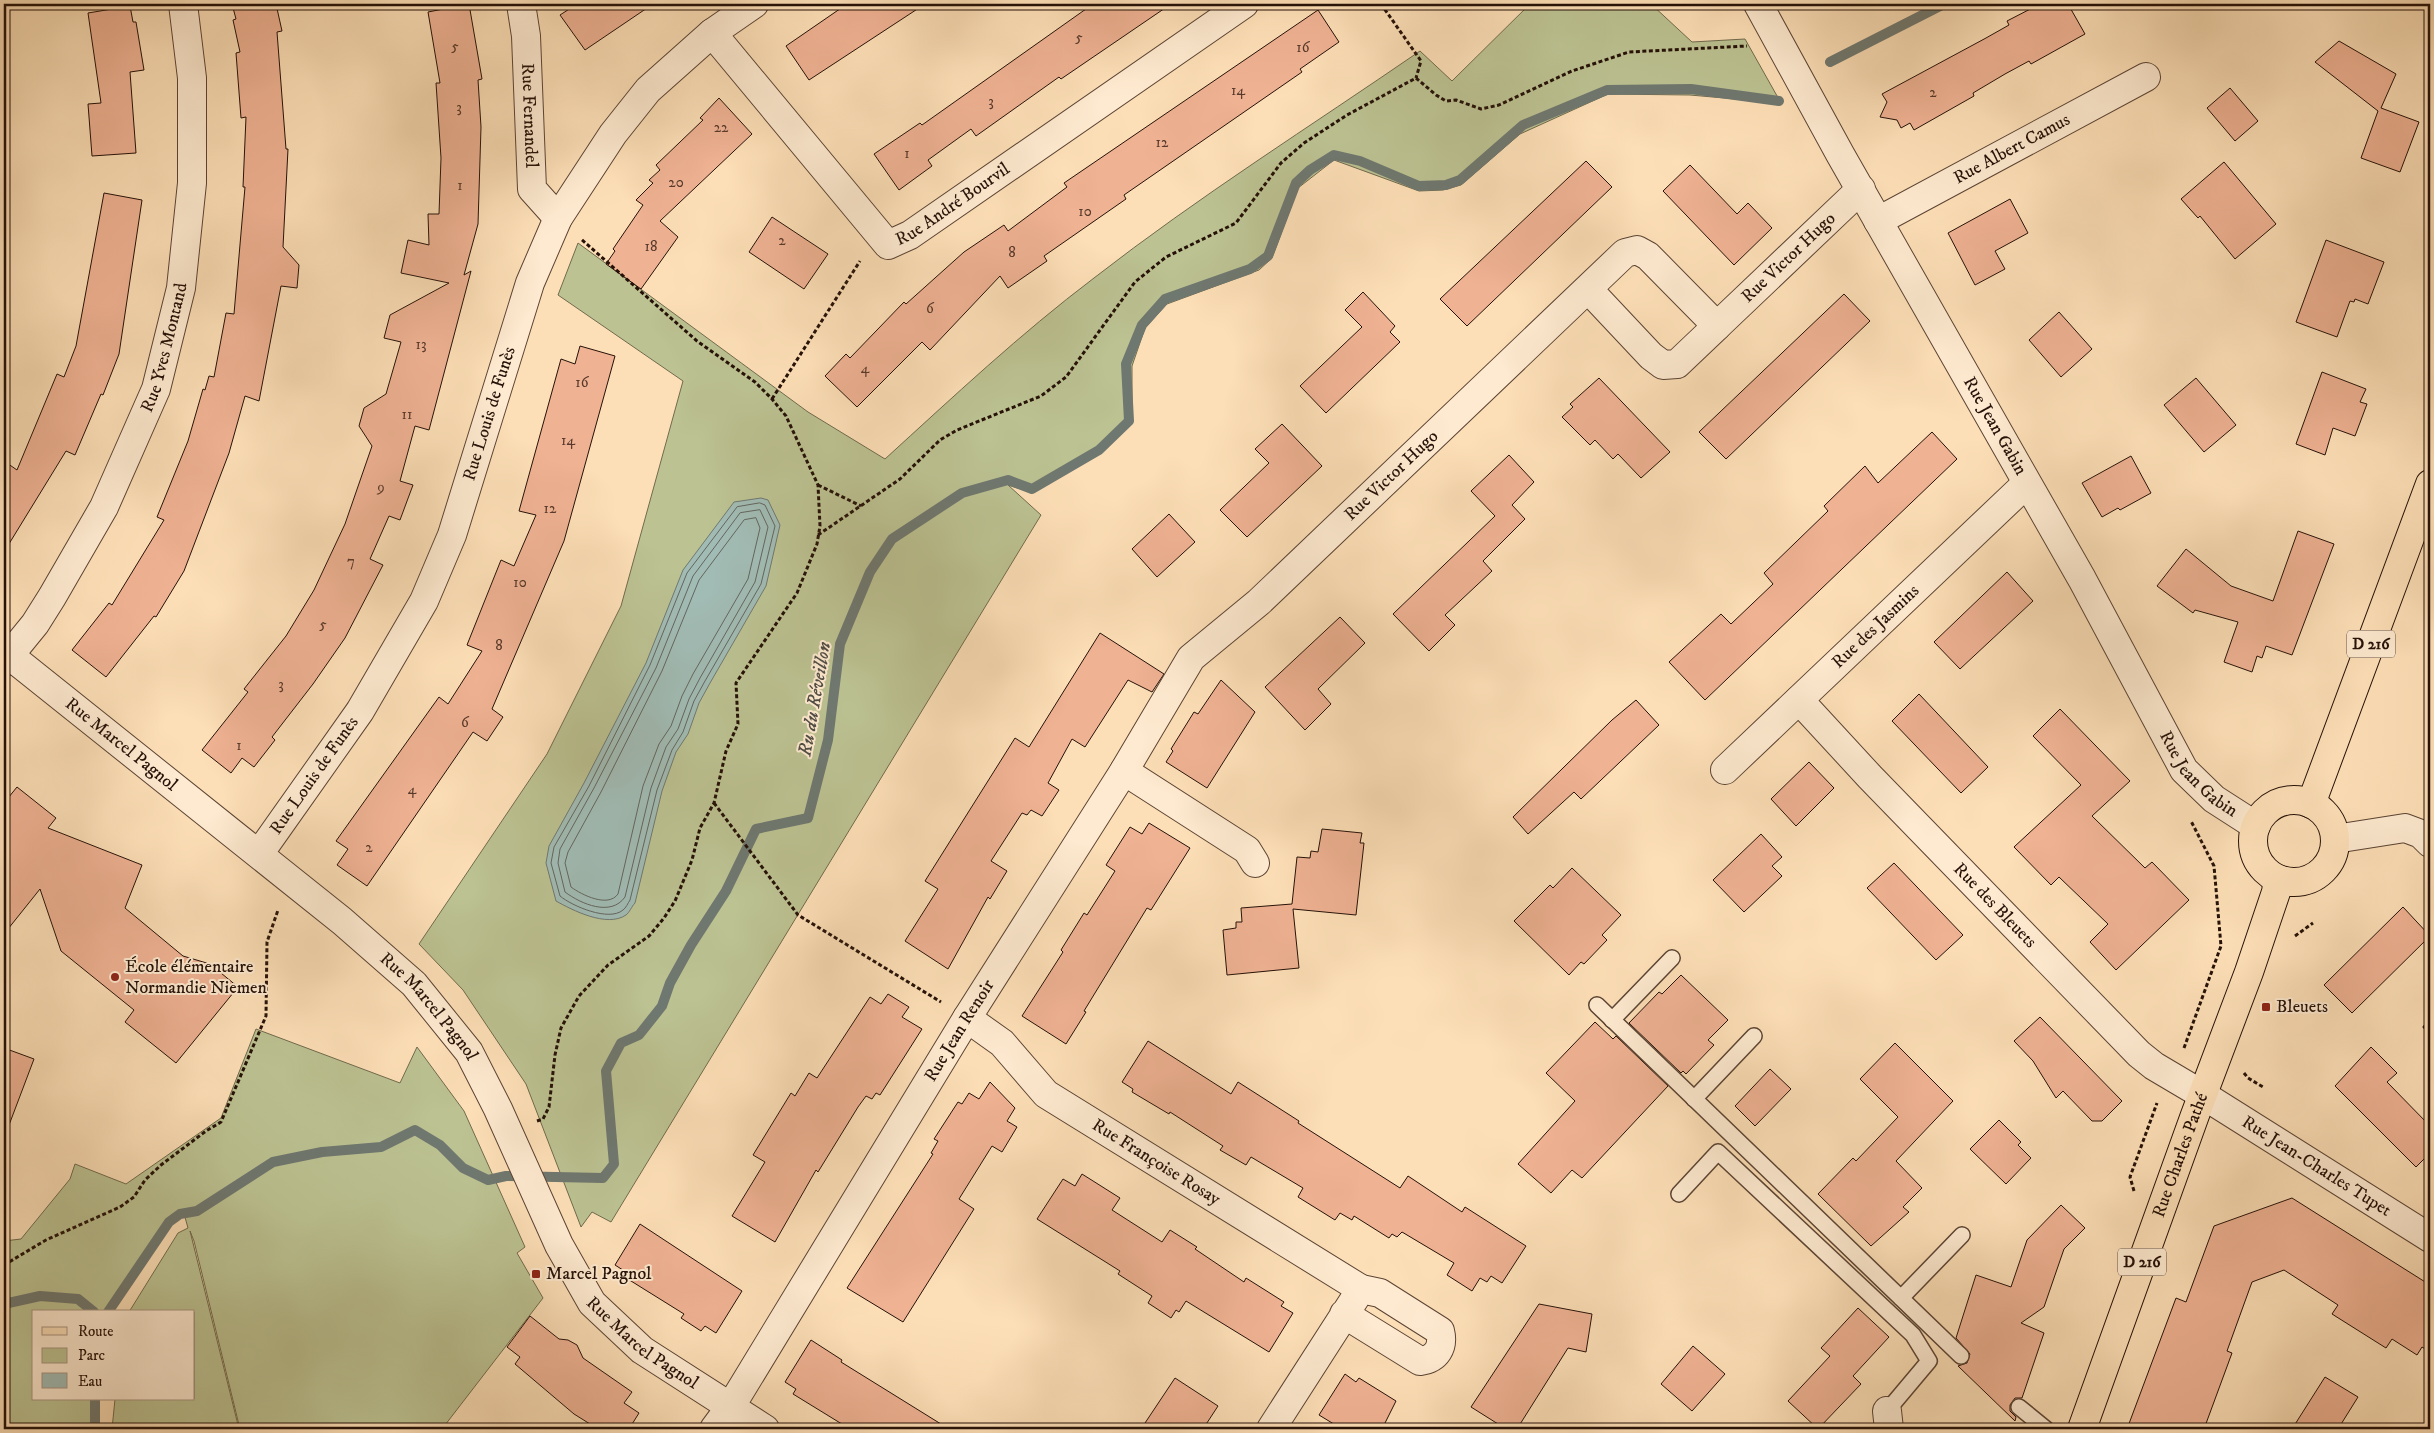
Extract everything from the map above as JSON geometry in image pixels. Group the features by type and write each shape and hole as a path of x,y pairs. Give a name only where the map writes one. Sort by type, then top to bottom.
{"main road":[{"name":"D 216","path":"2311,804 2430,484"},
{"path":"2298,800 2311,804 2327,817 2332,826 2335,839 2333,853 2327,866 2317,875 2305,881 2291,883 2278,879 2263,869 2254,854 2252,842 2256,826 2260,817 2270,807 2284,801 2298,800"},
{"name":"Rue Charles Pathé","path":"2082,1429 2249,972 2276,892 2278,879"}],"street":[{"name":"Rue Yves Montand","path":"5,656 35,624 104,507 156,389 181,288 192,183 192,78 183,4"},
{"name":"Rue Fernandel","path":"521,4 526,36 532,189 558,218"},
{"name":"Rue Louis de Funès","path":"259,854 360,712 424,601 452,535 530,283 558,218 614,134 648,90 712,33 754,4"},
{"name":"Rue André Bourvil","path":"712,33 888,245 910,235 1244,4"},
{"name":"Rue Jean Gabin","path":"1758,4 2026,484 2082,579 2184,770 2214,799 2256,826"},
{"name":"Rue Albert Camus","path":"1878,221 2146,77"},
{"name":"Rue Victor Hugo","path":"1588,289 1651,356 1663,365 1677,364 1861,189"},
{"name":"Rue Victor Hugo","path":"1191,658 1259,602 1624,253 1637,250 1648,256 1717,326"},
{"name":"Rue des Jasmins","path":"1725,770 2026,484"},
{"name":"Rue Marcel Pagnol","path":"5,656 289,878 414,984 469,1052 521,1159 558,1245 592,1303 642,1350 766,1429"},
{"name":"Rue Jean Renoir","path":"714,1429 731,1406 967,1018 1124,771 1191,658"},
{"name":"Rue des Bleuets","path":"1799,700 1870,777 2139,1054 2170,1067 2203,1095"},
{"path":"1124,771 1247,850 1256,863"},
{"path":"2335,839 2405,828 2421,834 2430,843"},
{"name":"Rue Françoise Rosay","path":"967,1018 1002,1043 1046,1094 1361,1289 1380,1293 1440,1330 1442,1340 1438,1352 1430,1360 1420,1361 1344,1314"},
{"name":"Rue Jean-Charles Tupet","path":"2203,1095 2427,1230"},
{"path":"1272,1429 1361,1289"}],"lane":[{"path":"1612,1020 1672,958"},
{"path":"1598,1006 1961,1356"},
{"path":"1694,1099 1754,1036"},
{"path":"1679,1194 1718,1152 1913,1335 1930,1361 1888,1420"},
{"path":"1901,1298 1962,1235"},
{"path":"2019,1407 2046,1429"}],"path":[{"path":"1381,4 1421,61 1416,78"},
{"path":"1416,78 1436,96 1446,100 1456,100 1482,109 1498,105 1572,71 1629,52 1750,46 1775,33"},
{"path":"818,536 900,479 940,440 957,430 1042,396 1053,388 1066,378 1136,282 1146,273 1166,256 1236,223 1281,164 1304,143 1347,115 1377,100 1399,85 1416,78"},
{"path":"509,1133 543,1118 549,1107 555,1055 561,1028 590,982 608,965 648,936 664,918 684,882 700,828 714,803 726,751 738,724 736,683 796,593 808,567 818,536 820,509 818,485 786,416 772,399 755,382 697,341 558,218"},
{"path":"772,399 863,256 881,236"},
{"path":"818,485 861,506"},
{"path":"714,803 798,915 967,1018"},
{"path":"2135,1193 2130,1177 2170,1067 2183,1051 2221,946 2214,866 2186,813"},
{"path":"4,1265 46,1240 120,1207 134,1197 145,1180 161,1165 221,1122 266,1016 267,942 289,878"},
{"path":"2430,1021 2424,1027 2430,1033"},
{"path":"2242,1067 2244,1074 2248,1078 2263,1087"}],"green space":[{"path":"1530,4 1651,4 1692,42 1745,39 1781,103 1690,95 1608,94 1520,134 1461,185 1443,190 1419,191 1334,160 1298,188 1272,258 1259,270 1167,304 1145,328 1132,366 1132,423 1095,455 1030,492 1008,485 1041,515 611,1222 592,1212 581,1227 526,1084 463,990 419,944 547,754 621,606 683,381 558,295 578,243 808,412 885,459 987,366 1040,321 1173,219 1420,51 1452,81"},
{"path":"256,1029 400,1083 417,1047 464,1111 525,1247 517,1253 543,1298 442,1429 240,1429 190,1231 239,1429 112,1429 115,1400 195,1400 195,1310 130,1310 178,1233 188,1228 183,1210 171,1215 157,1233 140,1264 108,1310 32,1310 32,1400 99,1400 93,1429 4,1429 4,1241 21,1239 70,1179 75,1164 126,1184 221,1118"}],"water":[{"path":"761,498 768,500 780,525 766,586 699,703 688,734 676,752 662,791 635,903 626,915 609,920 600,919 571,909 556,901 546,863 549,846 646,663 683,570 734,502"}],"building":[{"path":"232,4 276,4 282,31 277,32 286,149 288,149 283,247 299,265 297,288 281,286 259,401 245,396 229,453 184,571 156,617 154,616 106,677 72,650 109,603 112,605 164,520 157,517 188,441 203,389 205,390 209,376 214,377 226,313 234,314 245,187 243,187 246,117 241,118 236,53 240,52 233,20 236,19"},
{"path":"469,4 482,79 478,80 481,127 478,224 464,275 471,271 429,430 415,426 400,481 413,485 400,520 389,516 370,559 383,565 345,638 313,684 272,737 275,740 254,767 242,758 231,773 202,750 248,692 244,689 286,636 314,590 345,524 372,446 359,426 364,408 386,394 401,342 384,338 390,315 449,283 401,273 408,240 429,245 428,214 439,214 441,158 436,83 440,83 428,12"},
{"path":"577,4 653,4 585,50 560,15"},
{"path":"847,4 925,4 809,80 786,46"},
{"path":"1093,4 1171,4 1061,79 1059,77 976,136 971,129 928,160 932,166 899,190 874,154 920,123 922,125"},
{"path":"2040,4 2068,4 2085,34 2031,64 2029,61 2005,74 1973,93 1974,96 1914,130 1910,123 1901,128 1897,120 1880,117 1887,102 1882,94 2009,25 2007,21"},
{"path":"130,6 133,22 136,22 144,70 130,72 136,153 92,156 88,104 101,103 88,13"},
{"path":"1318,10 1339,42 1300,69 1302,72 1124,195 1126,199 1044,256 1047,261 1008,288 1000,276 930,350 922,342 857,407 825,376 846,354 850,358 904,302 906,304 964,252 1004,225 1008,231 1067,187 1064,183"},
{"path":"2339,41 2396,74 2381,108 2419,122 2400,172 2361,158 2378,111 2315,62"},
{"path":"2230,88 2258,121 2235,141 2207,108"},
{"path":"719,98 752,134 660,221 678,237 641,289 606,264 615,251 613,249 643,205 636,200 653,183 649,180 660,170 656,165 703,120 700,118"},
{"path":"1586,161 1612,187 1467,326 1440,299"},
{"path":"2224,162 2276,224 2235,259 2200,216 2198,218 2181,199"},
{"path":"1690,165 1737,214 1748,203 1772,228 1734,265 1663,191"},
{"path":"104,193 142,200 119,354 103,395 101,394 75,455 66,451 4,552 4,461 17,470 57,374 64,377 76,346"},
{"path":"2010,199 2028,233 1995,251 2005,269 1975,285 1948,233"},
{"path":"772,217 828,254 804,289 749,252"},
{"path":"2326,240 2384,262 2368,304 2355,299 2354,302 2350,301 2337,337 2296,322"},
{"path":"1363,292 1395,326 1390,332 1400,342 1326,413 1300,386 1362,327 1345,310"},
{"path":"1844,294 1870,321 1726,459 1699,432"},
{"path":"2059,312 2092,349 2061,377 2029,340"},
{"path":"580,346 615,356 564,541 492,709 503,717 487,741 473,732 367,886 337,865 348,849 336,841 439,697 448,704 482,651 467,645 501,560 514,566 536,515 519,511 561,359 575,364"},
{"path":"2322,372 2366,389 2360,402 2367,404 2355,436 2333,428 2325,455 2296,444"},
{"path":"1599,378 1670,452 1641,478 1618,454 1613,459 1595,440 1590,445 1562,417 1573,407 1570,404"},
{"path":"2196,378 2236,425 2204,452 2164,405"},
{"path":"1282,424 1322,466 1247,537 1220,510 1269,463 1255,449"},
{"path":"1932,432 1957,459 1705,700 1669,662 1721,614 1731,624 1773,584 1764,573 1828,511 1824,506 1865,466 1878,483"},
{"path":"1509,455 1534,482 1512,505 1525,519 1483,561 1492,571 1445,615 1455,625 1429,651 1393,614 1495,516 1471,491"},
{"path":"2131,456 2151,493 2120,510 2118,508 2102,517 2082,483"},
{"path":"1169,514 1195,542 1157,577 1132,549"},
{"path":"2298,531 2334,544 2292,655 2266,646 2262,658 2257,656 2252,672 2224,662 2238,622 2195,610 2193,613 2157,586 2186,549 2231,586 2273,601"},
{"path":"2007,572 2033,601 1960,669 1934,642"},
{"path":"1340,617 1365,643 1318,689 1331,704 1305,730 1265,687"},
{"path":"1100,633 1164,674 1152,692 1128,680 1085,747 1072,739 1048,783 1059,790 1042,816 1031,810 1027,815 1022,813 991,861 1007,871 990,899 988,897 948,969 905,941 938,889 925,881 1015,738 1029,747"},
{"path":"1221,680 1255,712 1207,788 1166,762 1173,751 1171,749 1194,712 1198,714"},
{"path":"1919,694 1988,767 1961,793 1892,721"},
{"path":"1636,700 1659,725 1581,799 1574,792 1528,834 1513,817 1612,720"},
{"path":"2060,709 2130,781 2092,816 2145,868 2152,862 2189,900 2116,970 2090,942 2108,924 2059,877 2051,885 2014,847 2081,785 2033,736"},
{"path":"1809,762 1834,788 1796,826 1771,799"},
{"path":"17,787 56,818 48,828 142,865 125,908 183,956 210,964 238,987 176,1063 125,1022 134,1010 61,951 40,889 4,934 4,803"},
{"path":"1149,823 1190,848 1151,910 1147,908 1066,1044 1022,1016 1063,952 1061,950 1084,913 1087,915 1115,871 1106,865 1130,827 1142,834"},
{"path":"1322,829 1362,833 1360,843 1364,843 1356,915 1293,909 1299,968 1227,975 1223,930 1236,928 1236,922 1242,922 1241,908 1292,904 1297,857 1310,858 1311,851 1318,852"},
{"path":"1761,834 1782,857 1772,866 1782,876 1744,912 1713,880"},
{"path":"1894,863 1963,935 1936,960 1867,888"},
{"path":"1572,868 1621,915 1602,935 1607,940 1584,964 1581,962 1569,975 1514,921 1550,885 1553,888"},
{"path":"2403,907 2430,936 2352,1013 2324,985"},
{"path":"1681,975 1728,1020 1708,1040 1714,1045 1686,1074 1683,1071 1681,1073 1629,1023 1659,992 1662,994"},
{"path":"888,994 909,1007 902,1017 922,1029 880,1095 876,1093 872,1099 866,1096 858,1107 818,1172 816,1170 775,1242 732,1216 765,1162 753,1155 791,1093 795,1096 809,1073 817,1078 870,997 881,1004"},
{"path":"2040,1017 2122,1101 2102,1121 2092,1121 2063,1091 2056,1098 2033,1061 2014,1041"},
{"path":"1595,1022 1613,1039 1616,1036 1668,1086 1582,1178 1572,1170 1551,1193 1518,1164 1575,1101 1546,1073"},
{"path":"1148,1041 1231,1094 1238,1082 1400,1188 1408,1176 1462,1212 1465,1207 1526,1246 1502,1283 1491,1276 1487,1282 1480,1278 1472,1291 1447,1275 1454,1263 1402,1232 1397,1237 1392,1234 1389,1238 1354,1216 1352,1220 1340,1213 1335,1220 1298,1197 1303,1188 1251,1157 1246,1165 1220,1150 1223,1146 1170,1112 1169,1114 1132,1092 1133,1089 1122,1082"},
{"path":"1895,1043 1953,1101 1896,1161 1922,1188 1903,1207 1909,1212 1871,1246 1818,1194 1853,1158 1856,1161 1898,1117 1860,1079"},
{"path":"2371,1047 2397,1073 2387,1082 2430,1126 2430,1153 2416,1167 2335,1086"},
{"path":"4,1048 34,1059 6,1133 4,1132"},
{"path":"1770,1069 1791,1089 1755,1126 1735,1106"},
{"path":"990,1082 1015,1108 1007,1121 1017,1127 1002,1152 992,1146 959,1199 974,1209 903,1322 847,1288 933,1154 931,1153 938,1141 934,1139 958,1102 962,1104 969,1093 979,1099"},
{"path":"1999,1120 2021,1142 2018,1145 2031,1158 2006,1184 1970,1149"},
{"path":"1082,1174 1120,1198 1112,1210 1162,1242 1170,1230 1197,1247 1195,1249 1244,1282 1246,1278 1284,1302 1281,1306 1293,1313 1269,1352 1186,1301 1179,1312 1176,1310 1171,1318 1148,1303 1152,1296 1118,1274 1120,1271 1037,1219 1063,1179 1075,1186"},
{"path":"2292,1198 2430,1285 2430,1352 2422,1347 2417,1355 2392,1339 2386,1348 2332,1314 2338,1305 2284,1270 2252,1282 2227,1351 2232,1353 2204,1429 2127,1429 2176,1298 2186,1302 2214,1226"},
{"path":"2061,1205 2085,1228 2064,1249 2044,1307 2021,1323 2044,1333 2022,1398 2015,1398 2010,1405 2010,1411 2016,1417 2015,1421 1958,1366 1967,1363 1970,1354 1956,1338 1976,1275 2011,1287 2027,1240"},
{"path":"640,1224 742,1291 716,1333 705,1326 701,1331 681,1318 684,1314 623,1276 626,1272 615,1265"},
{"path":"1539,1304 1592,1314 1586,1352 1568,1348 1517,1429 1506,1429 1471,1407"},
{"path":"1858,1308 1889,1337 1853,1376 1861,1384 1818,1429 1788,1401 1830,1356 1821,1348"},
{"path":"530,1316 559,1339 568,1340 577,1345 583,1358 632,1392 624,1403 639,1413 629,1429 598,1429 574,1414 515,1364 520,1357 507,1347"},
{"path":"811,1340 842,1360 841,1362 949,1429 850,1429 793,1394 796,1389 785,1382"},
{"path":"1693,1346 1725,1374 1692,1411 1661,1384"},
{"path":"1345,1374 1356,1382 1359,1378 1396,1401 1382,1429 1342,1429 1319,1415"},
{"path":"2325,1377 2358,1397 2338,1429 2292,1429"},
{"path":"1175,1378 1218,1406 1203,1429 1141,1429"}],"waterway":[{"name":"Ru du Réveillon","path":"1830,62 1944,4"},
{"name":"Ru du Réveillon","path":"109,1310 169,1222 180,1214 197,1211 273,1162 322,1152 381,1147 415,1130 440,1145 463,1168 488,1180 506,1176 603,1178 614,1164 606,1071 621,1043 639,1035 662,1006 670,983 691,945 726,891 756,829 808,818 828,740 840,644 870,572 892,539 962,493 1008,480 1032,489 1099,450 1129,421 1126,364 1142,325 1165,299 1250,269 1268,256 1296,183 1310,170 1334,155 1360,161 1419,186 1446,185 1460,180 1523,125 1607,90 1691,89 1779,101"},
{"path":"4,1304 40,1296 78,1299 92,1310"},
{"name":"Ru du Réveillon","path":"95,1400 95,1429"}],"place":[{"name":"École élémentaire Normandie Niemen","path":"115,977"},
{"name":"Bleuets","path":"2266,1007"},
{"name":"Marcel Pagnol","path":"536,1274"}]}
